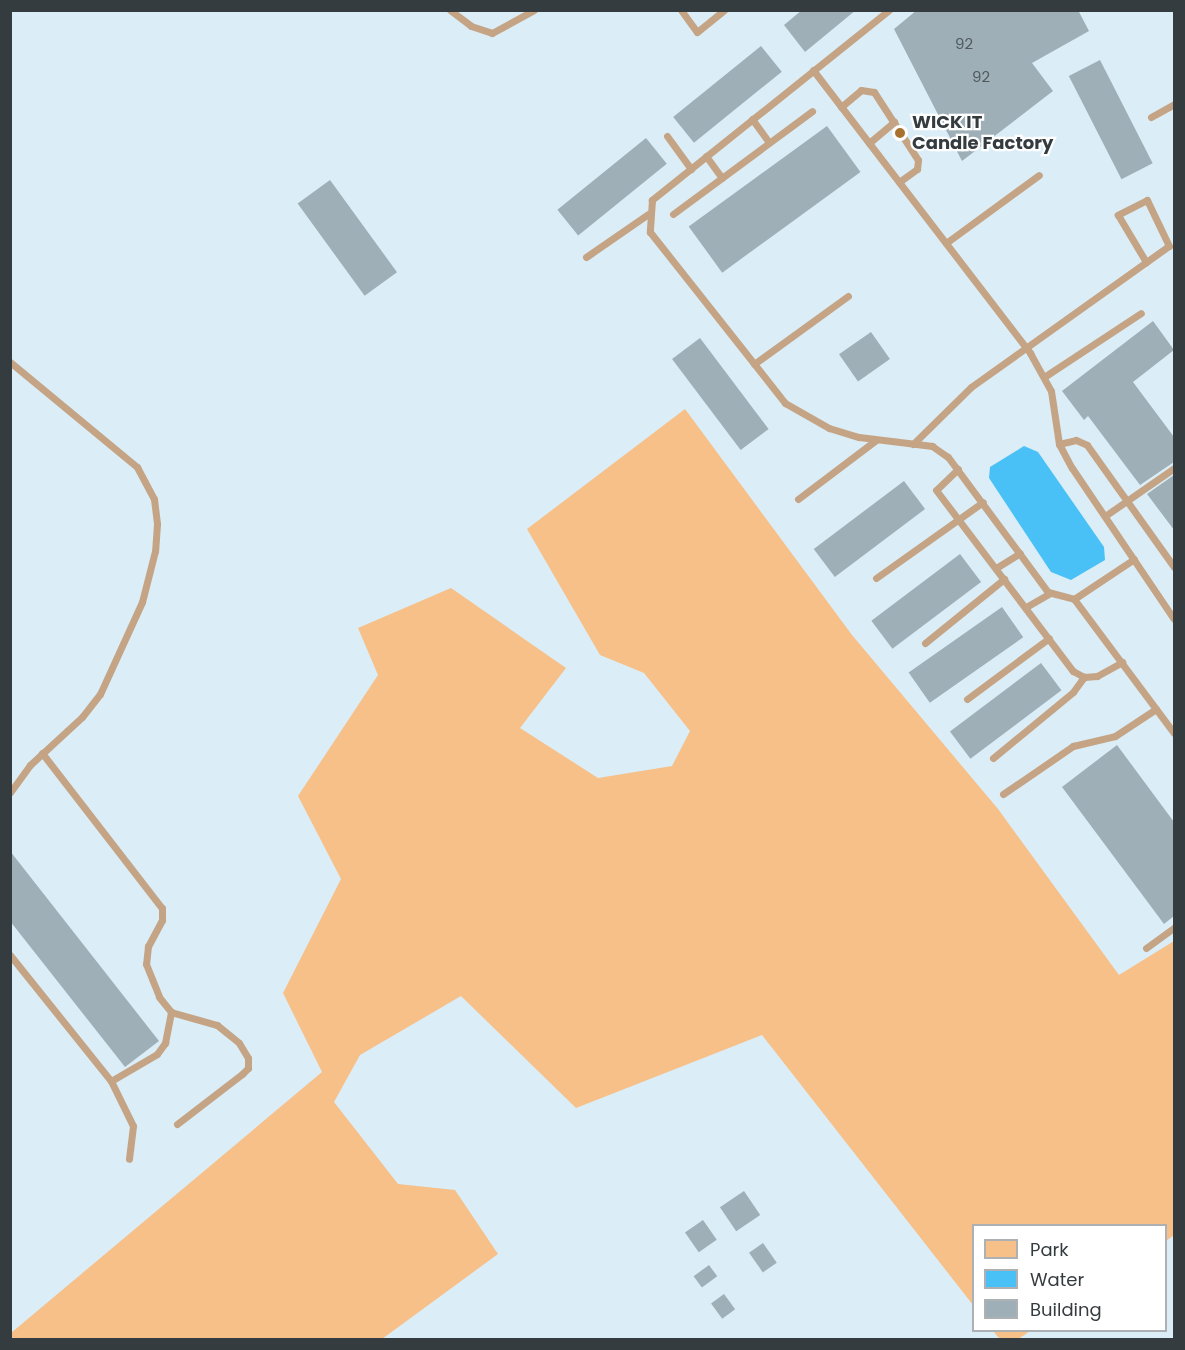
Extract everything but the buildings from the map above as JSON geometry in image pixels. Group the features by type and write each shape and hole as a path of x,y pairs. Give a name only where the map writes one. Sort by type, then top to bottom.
{"lane":[{"path":"450,10 471,26 492,33 532,11"},
{"path":"681,10 697,32 724,10"},
{"path":"889,10 652,200 648,214 650,232 786,403 806,418 876,440 932,446 958,469 1050,593 1074,599 1174,733"},
{"path":"813,70 1026,346 1050,392 1059,444 1174,619"},
{"path":"841,107 861,90 868,90 894,122 918,160 917,170 899,182"},
{"path":"1151,117 1174,104"},
{"path":"672,214 812,111"},
{"path":"752,119 769,142"},
{"path":"869,142 894,122"},
{"path":"667,136 691,169"},
{"path":"706,156 722,178"},
{"path":"946,243 1039,175"},
{"path":"913,444 971,387 1169,246 1147,200 1118,215 1146,262"},
{"path":"586,257 648,214"},
{"path":"754,364 848,296"},
{"path":"1044,377 1141,313"},
{"path":"10,362 137,467 154,499 157,524 155,550 142,602 100,694 82,717 42,753 10,793"},
{"path":"798,499 876,440"},
{"path":"1059,444 1082,441 1174,567"},
{"path":"1105,516 1174,468"},
{"path":"958,469 936,490 1073,670 1084,677 1097,676 1122,662"},
{"path":"876,578 983,502"},
{"path":"996,568 1020,552"},
{"path":"1074,599 1134,559"},
{"path":"925,643 1004,579"},
{"path":"1026,608 1050,593"},
{"path":"967,699 1049,638"},
{"path":"993,758 1073,692 1084,677"},
{"path":"1003,794 1073,746 1115,736 1156,709"},
{"path":"42,753 162,908 162,920 148,946 146,964 159,997 171,1012 217,1025 239,1043 248,1058 249,1068 177,1124"},
{"path":"1146,948 1174,928"},
{"path":"10,955 111,1081 133,1126 129,1159"},
{"path":"111,1081 157,1054 165,1043 171,1012"}],"green space":[{"path":"685,409 852,635 998,809 1119,975 1174,941 1174,1235 1167,1240 1167,1224 972,1224 972,1304 762,1035 576,1108 461,996 360,1055 334,1102 398,1184 455,1190 498,1254 382,1339 11,1339 11,1333 322,1072 283,993 341,879 298,796 378,675 358,628 451,588 566,668 520,728 598,778 672,766 690,731 644,673 600,655 527,529"},
{"path":"994,1332 1029,1332 1017,1340 1000,1339"}],"water":[{"path":"1024,446 1038,452 1104,547 1105,560 1071,580 1051,572 989,478 990,467"}],"place":[{"name":"WICK IT Candle Factory","path":"900,133"}]}
